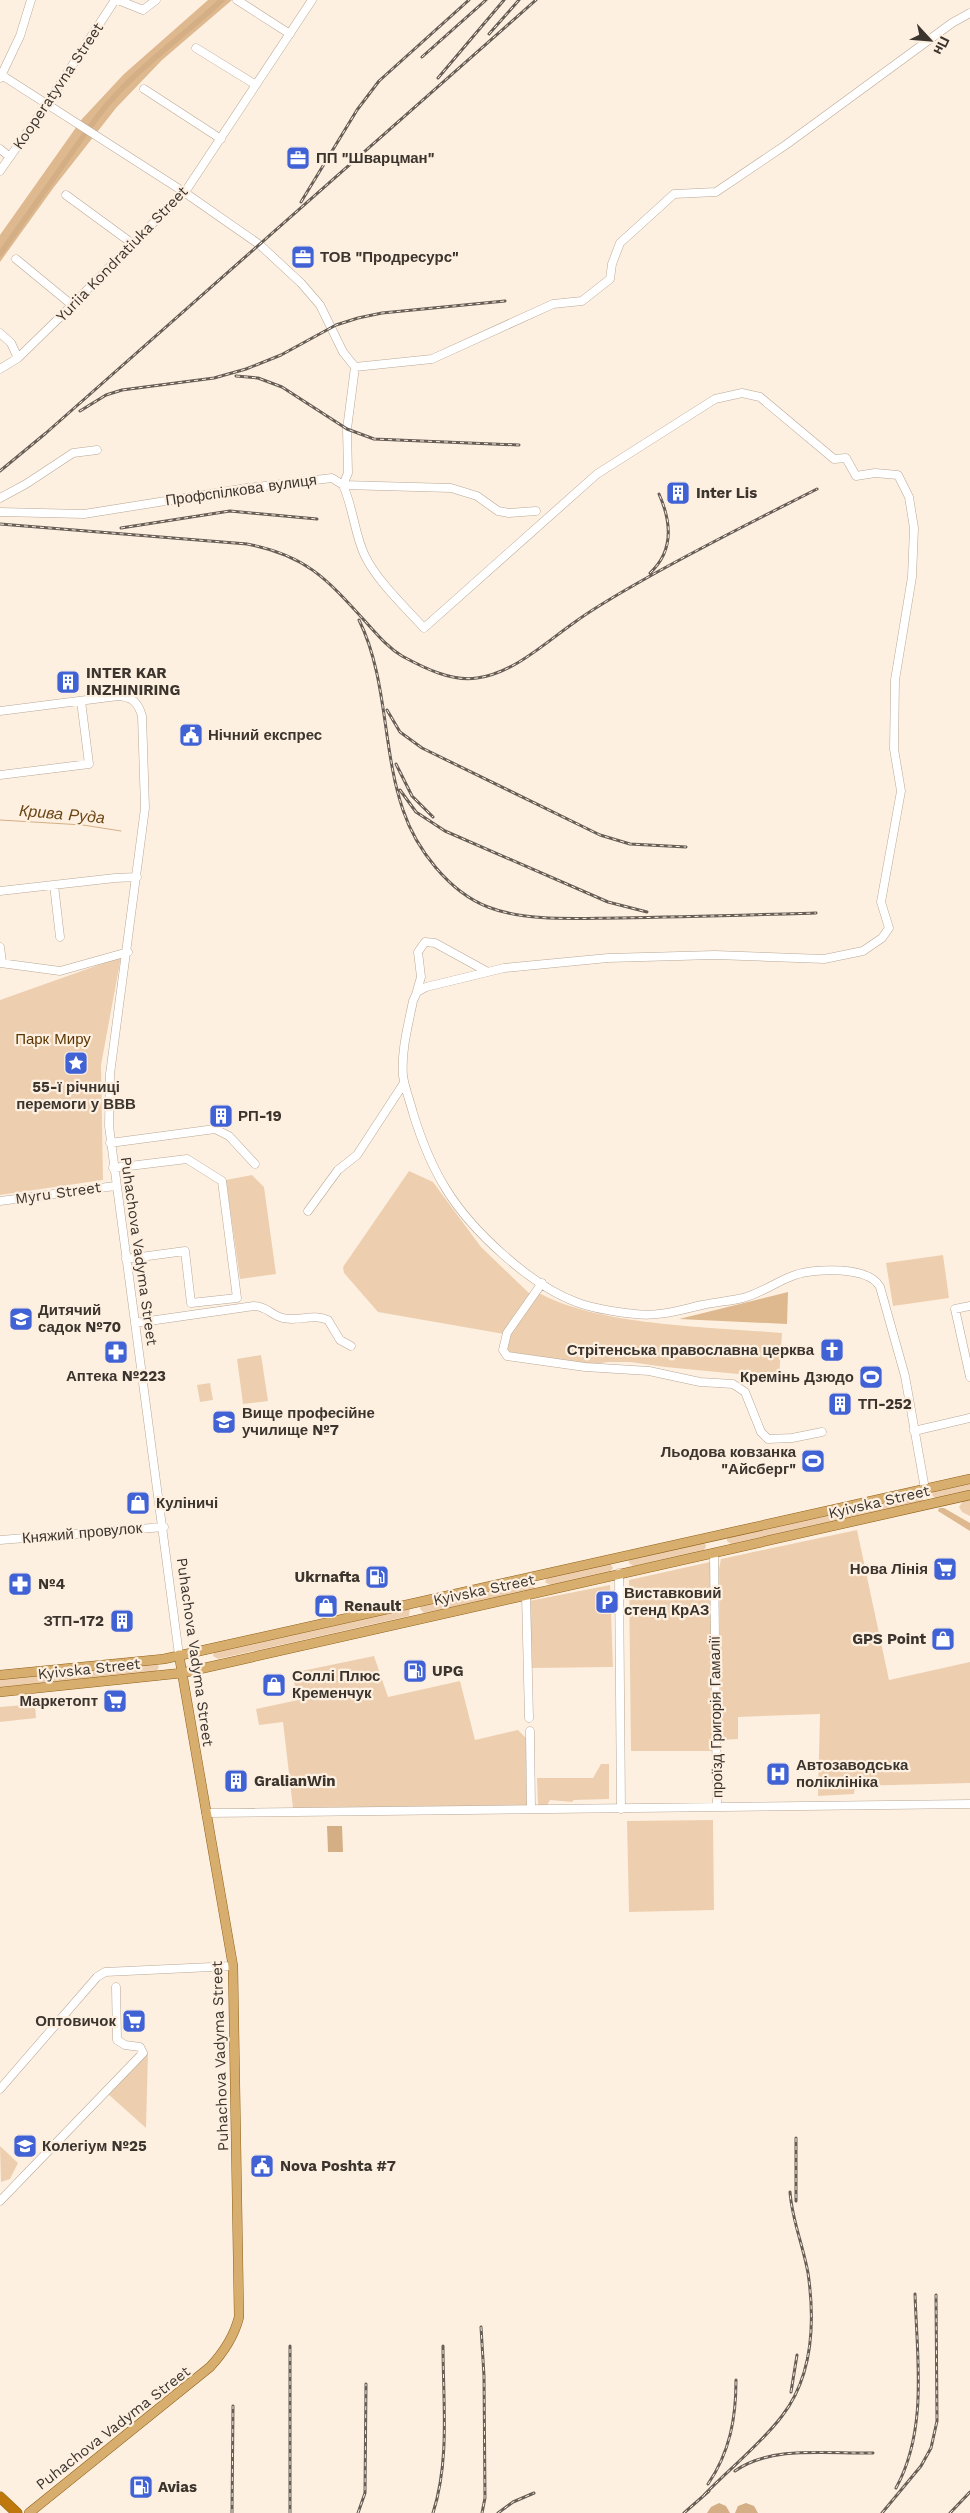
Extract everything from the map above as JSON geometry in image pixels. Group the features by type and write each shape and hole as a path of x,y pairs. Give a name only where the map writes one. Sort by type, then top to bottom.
{"highway":[{"path":"0,2497 14,2512"}],"main road":[{"name":"Kyivska Street","path":"0,1675 180,1655 970,1479"},
{"path":"925,1489 929,1504"},
{"name":"Kyivska Street","path":"0,1692 182,1673 619,1573 970,1496"},
{"path":"710,1537 714,1553"},
{"path":"616,1557 619,1573"},
{"path":"537,1576 541,1592"},
{"path":"414,1602 417,1619"},
{"name":"Puhachova Vadyma Street","path":"29,2513 210,2367 223,2353 236,2329 240,2307 233,1966 180,1655"}],"street":[{"path":"31,0 20,36 1,76 184,192 260,244 301,283 320,305 338,344 355,367 347,429 348,473 344,485 351,502 364,555 377,574 424,628 597,474 715,399 742,392 760,397 834,459 846,458 856,476 875,473 898,475 909,497 914,528 912,577 895,680 894,749 901,791 881,902 889,928 882,938 862,950 824,959 715,955 608,958 486,972 426,986 417,992"},
{"name":"Kooperatyvna Street","path":"0,171 47,104 114,0"},
{"path":"118,0 143,10 156,0"},
{"path":"237,0 290,34"},
{"name":"Yuriia Kondratiuka Street","path":"0,369 18,358 184,192 221,140 312,0"},
{"path":"355,367 432,359 553,304 582,301 610,279 612,264 620,243 674,194 716,192 787,144 952,23 970,7"},
{"path":"952,23 970,13"},
{"path":"196,48 256,85"},
{"path":"144,88 221,140"},
{"path":"0,149 10,157"},
{"path":"66,195 133,244"},
{"path":"16,259 72,305"},
{"path":"0,333 11,343 18,358"},
{"path":"0,498 26,484 73,453 97,450"},
{"name":"Профспілкова вулиця","path":"0,512 84,514 332,478 344,485 451,488 477,496 498,510 509,513 536,511"},
{"name":"Puhachova Vadyma Street","path":"80,701 118,696 127,697 137,704 142,716 145,808 110,1081 110,1142 180,1655"},
{"path":"0,711 80,701 89,764 0,775"},
{"path":"0,892 115,878 137,878"},
{"path":"54,885 60,936"},
{"path":"486,972 435,943 425,942 418,952 421,977 413,1001 404,1054 404,1083 424,1143 450,1195 491,1241 542,1283 576,1302 646,1315 742,1298 773,1287 795,1275 808,1272 840,1271 869,1276 880,1287 905,1376 925,1489"},
{"path":"0,947 1,962 60,971 128,952"},
{"path":"308,1211 338,1170 357,1155 404,1083"},
{"path":"110,1142 215,1128 229,1136 255,1164"},
{"path":"113,1168 187,1159 222,1181 237,1298 191,1303 185,1251 126,1259"},
{"name":"Myru Street","path":"0,1201 116,1186"},
{"path":"542,1283 507,1333 504,1350 507,1356 585,1367 649,1371 700,1382 734,1384 745,1392 761,1432 768,1439 792,1438 822,1432"},
{"path":"135,1323 264,1306 285,1319 311,1317 328,1320 340,1340 351,1346"},
{"path":"970,1306 955,1309 970,1377"},
{"path":"914,1431 970,1418"},
{"name":"Княжий провулок","path":"0,1540 164,1527"},
{"name":"проїзд Григорія Гамалії","path":"714,1553 717,1807 970,1804"},
{"path":"619,1573 621,1809"},
{"path":"526,1595 529,1718"},
{"path":"530,1731 531,1809"},
{"path":"206,1813 717,1807"},
{"path":"0,2089 97,1977 105,1972 233,1966"},
{"path":"0,2201 143,2053 140,2047 125,2045 117,2040 116,1987"}],"green space":[{"name":"Парк Миру","path":"121,957 101,1065 103,1180 0,1195 0,1000"},
{"path":"409,1171 433,1182 481,1247 530,1294 504,1334 378,1312 344,1273 343,1267"},
{"path":"252,1175 264,1187 276,1274 240,1279 226,1180"},
{"path":"943,1255 949,1298 893,1306 886,1263"},
{"path":"537,1292 562,1303 591,1312 622,1318 656,1323 782,1333 779,1378 630,1362 594,1364 508,1353 509,1337 522,1313"},
{"path":"261,1355 268,1401 243,1404 237,1359"},
{"path":"210,1383 213,1400 200,1402 197,1385"},
{"path":"970,1482 970,1491 936,1499 932,1495 933,1491"},
{"path":"922,1493 923,1501 731,1544 727,1541 727,1538"},
{"path":"970,1500 970,1516 962,1512 959,1507 963,1501"},
{"path":"857,1530 889,1680 970,1662 970,1783 855,1786 854,1794 818,1796 820,1714 738,1717 738,1739 721,1740 719,1569 721,1559"},
{"path":"704,1542 706,1546 704,1551 633,1566 629,1563 629,1560"},
{"path":"710,1562 713,1751 631,1751 629,1580"},
{"path":"610,1563 613,1568 610,1572 550,1585 545,1582 547,1578"},
{"path":"531,1581 536,1585 533,1590 424,1613 420,1609 421,1605"},
{"path":"610,1585 610,1595 602,1598 603,1608 611,1606 613,1667 532,1668 529,1601"},
{"path":"410,1608 409,1616 218,1659 213,1656 214,1651"},
{"path":"374,1656 388,1697 460,1681 475,1740 518,1730 526,1738 527,1806 293,1808 283,1722 259,1725 256,1709 298,1700 292,1673"},
{"path":"156,1663 159,1667 156,1672 0,1687 0,1679"},
{"path":"35,1704 36,1718 0,1722 0,1707"},
{"path":"601,1764 609,1764 609,1799 574,1800 572,1802 550,1800 546,1807 538,1807 537,1778 593,1778"},
{"path":"713,1820 714,1910 629,1912 627,1821"},
{"path":"148,2053 146,2128 108,2094"},
{"path":"0,2146 18,2163 10,2179 1,2182"}],"shaded area":[{"path":"208,0 232,0 162,60 116,108 54,187 0,262 0,235 82,119 124,74"},
{"path":"788,1292 787,1324 679,1319"},
{"path":"939,1508 944,1508 970,1523 970,1531 938,1511"},
{"path":"327,1826 342,1826 343,1852 328,1852"},
{"path":"719,2503 726,2506 730,2513 707,2513 711,2507"},
{"path":"746,2503 754,2506 758,2513 735,2513 738,2506"}],"waterway":[{"path":"90,127 135,75 222,0"},
{"path":"0,254 85,134"},
{"name":"Крива Руда","path":"0,820 83,825 121,831"}],"railway":[{"path":"301,202 357,110 379,81 469,0"},
{"path":"422,57 486,0"},
{"path":"438,78 504,0"},
{"path":"489,34 519,0"},
{"path":"0,471 46,433 536,0"},
{"path":"80,411 106,395 122,390 214,378 246,369 281,355 336,325 358,318 382,313 505,301"},
{"path":"236,376 258,378 282,387 347,429 374,439 519,445"},
{"path":"0,524 247,544 267,549 299,562 326,580 387,644 402,656 438,673 468,679 491,675 517,663 582,617 620,593 703,547 817,489"},
{"path":"650,573 664,555 667,545 668,525 659,494"},
{"path":"121,528 230,511 317,519"},
{"path":"359,620 375,666 396,787 409,825 416,840 436,868 460,891 474,900 503,912 553,918 644,918 816,913"},
{"path":"387,710 400,732 422,748 600,835 630,844 686,847"},
{"path":"396,764 412,796 433,817"},
{"path":"400,790 416,812 445,831 608,902 647,912"},
{"path":"796,2138 796,2201"},
{"path":"704,2495 755,2447 782,2416 800,2384 806,2366 811,2329 810,2291 808,2273 793,2213 790,2192"},
{"path":"896,2488 906,2466 917,2418 918,2368 915,2294"},
{"path":"882,2513 921,2466 931,2448 937,2421 936,2295"},
{"path":"481,2327 484,2376 485,2498 482,2513"},
{"path":"290,2346 290,2513"},
{"path":"433,2513 442,2472 444,2451 443,2346"},
{"path":"791,2392 797,2355"},
{"path":"708,2484 716,2472 727,2447 735,2408 736,2380"},
{"path":"358,2513 365,2493 366,2384"},
{"path":"232,2513 233,2406"},
{"path":"735,2471 766,2457 783,2454 820,2452 873,2453"},
{"path":"684,2513 709,2491"},
{"path":"950,2513 970,2492"},
{"path":"498,2513 513,2502 534,2493"}],"place":[{"name":"ПП \"Шварцман\"","path":"298,158"},
{"name":"ТОВ \"Продресурс\"","path":"303,257"},
{"name":"Inter Lis","path":"678,493"},
{"name":"INTER KAR INZHINIRING","path":"68,682"},
{"name":"Нічний експрес","path":"191,735"},
{"name":"55-ї річниці перемоги у ВВВ","path":"76,1063"},
{"name":"РП-19","path":"221,1116"},
{"name":"Дитячий садок №70","path":"21,1319"},
{"name":"Стрітенська православна церква","path":"832,1350"},
{"name":"Аптека №223","path":"116,1352"},
{"name":"Кремінь Дзюдо","path":"871,1377"},
{"name":"ТП-252","path":"840,1404"},
{"name":"Вище професійне училище №7","path":"224,1422"},
{"name":"Льодова ковзанка \"Айсберг\"","path":"813,1461"},
{"name":"Куліничі","path":"138,1503"},
{"name":"Нова Лінія","path":"945,1569"},
{"name":"Ukrnafta","path":"377,1577"},
{"name":"№4","path":"20,1584"},
{"name":"Виставковий стенд КрАЗ","path":"607,1602"},
{"name":"Renault","path":"326,1606"},
{"name":"ЗТП-172","path":"122,1621"},
{"name":"GPS Point","path":"943,1639"},
{"name":"UPG","path":"415,1671"},
{"name":"Соллі Плюс Кременчук","path":"274,1685"},
{"name":"Маркетопт","path":"115,1701"},
{"name":"Автозаводська поліклініка","path":"778,1774"},
{"name":"GralianWin","path":"236,1781"},
{"name":"Оптовичок","path":"134,2021"},
{"name":"Колегіум №25","path":"25,2146"},
{"name":"Nova Poshta #7","path":"262,2166"},
{"name":"Avias","path":"141,2487"}]}
